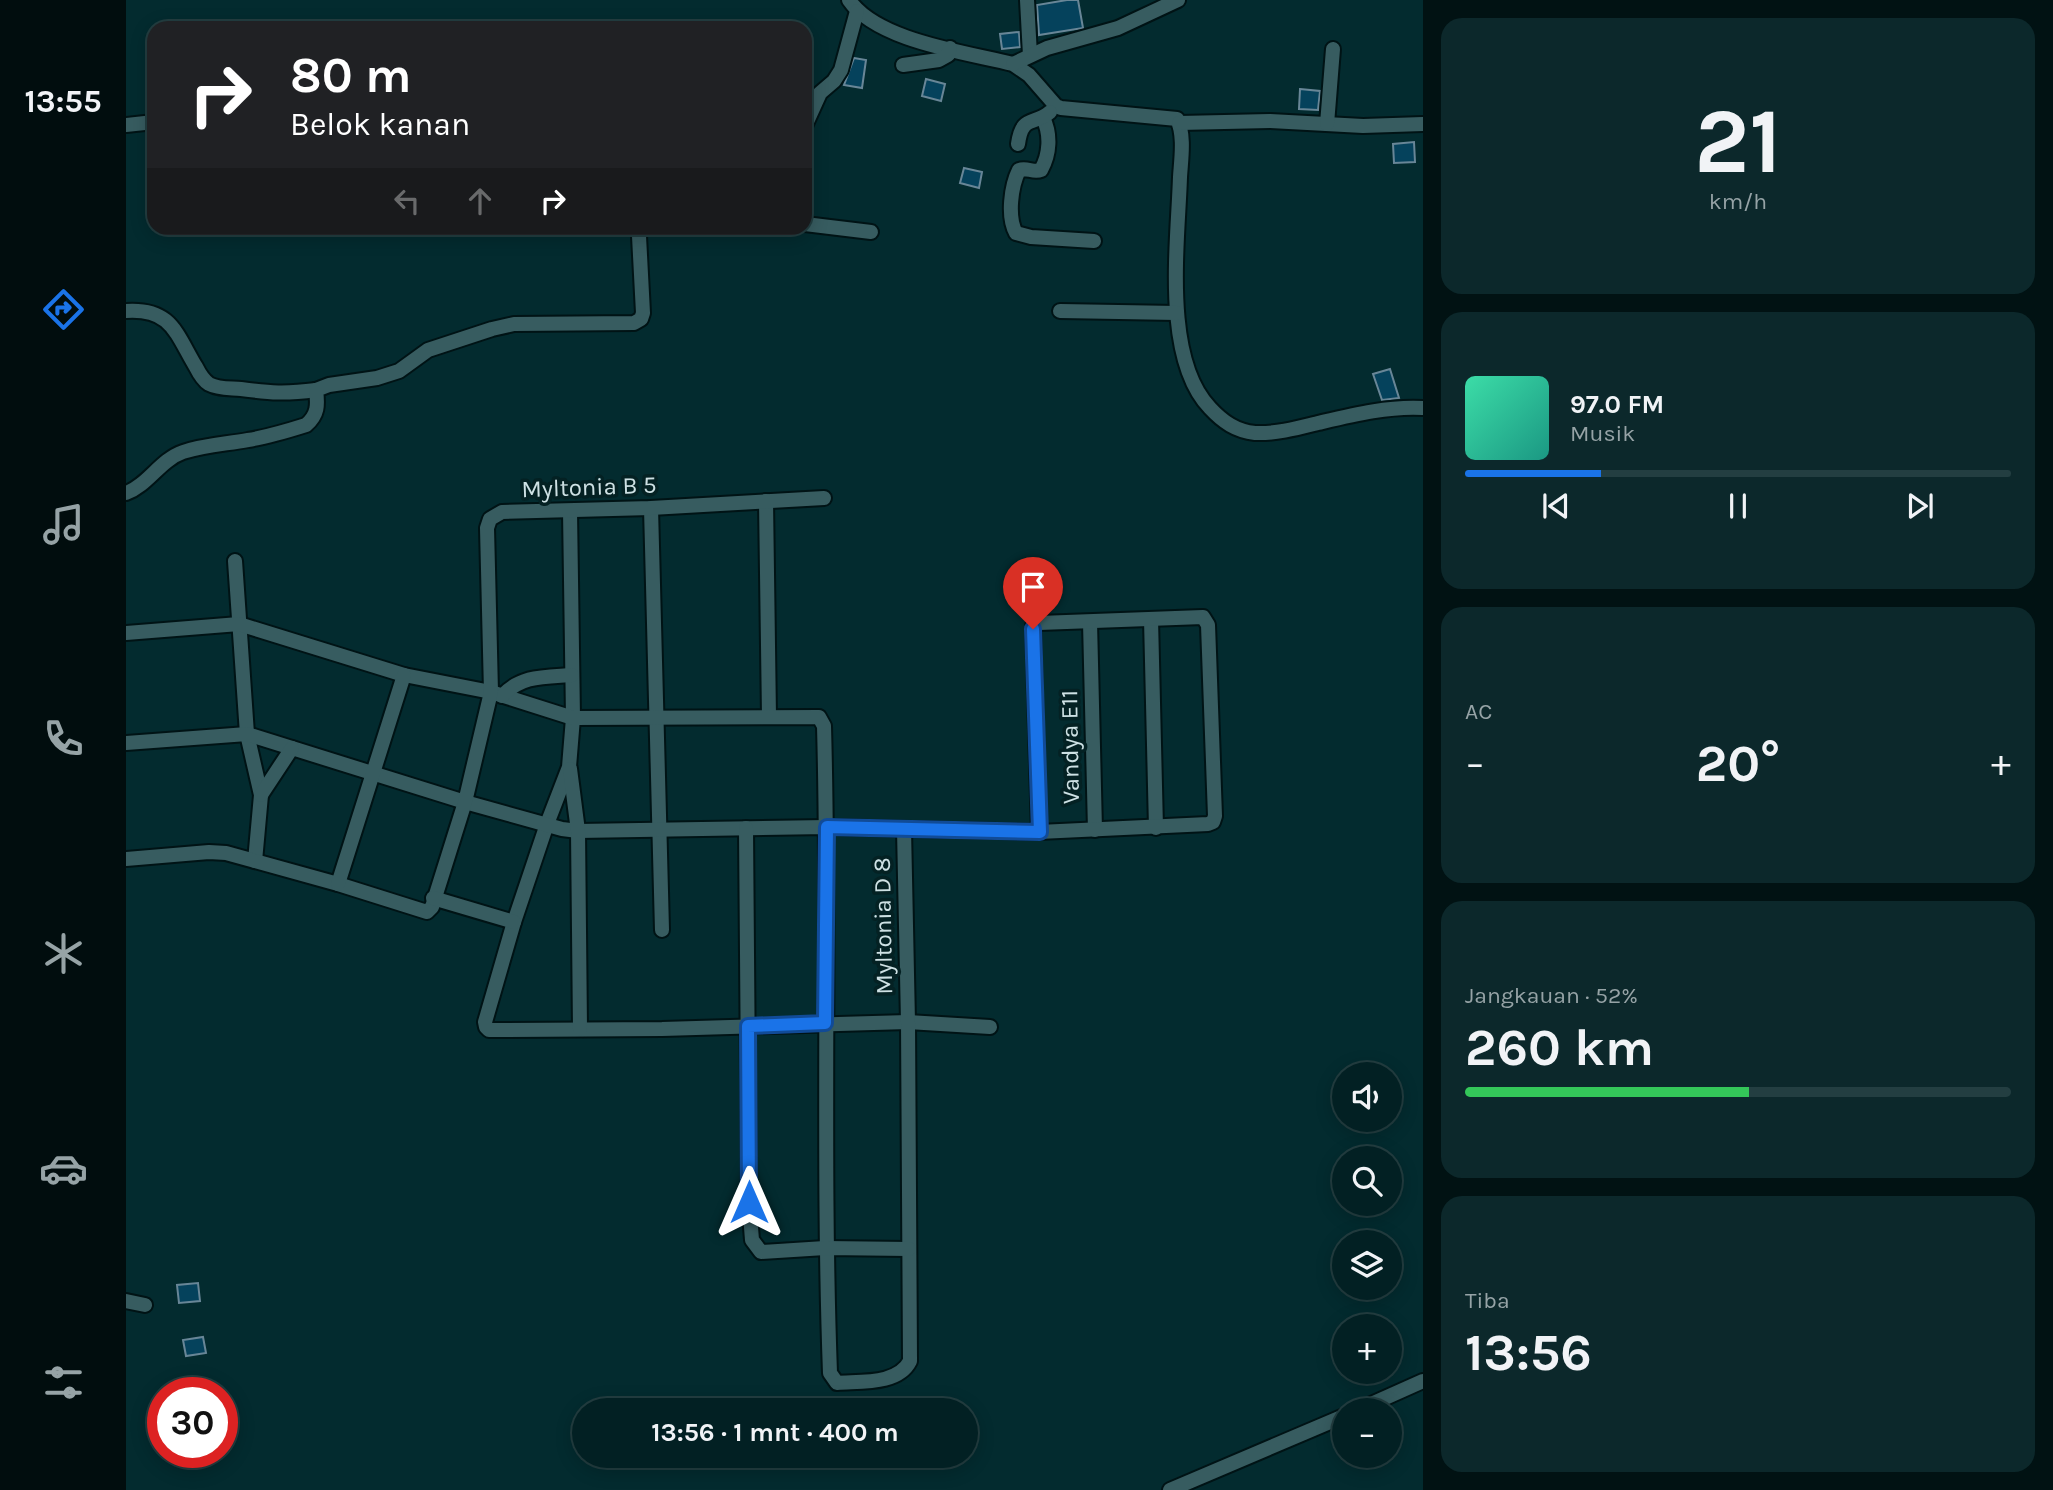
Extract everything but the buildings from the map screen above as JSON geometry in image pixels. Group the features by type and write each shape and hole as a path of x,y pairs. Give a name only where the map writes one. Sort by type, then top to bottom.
{"street":[{"path":"1027,0 1030,55"},
{"path":"1013,64 1047,48 1118,27 1178,0"},
{"path":"812,111 820,93 834,81 841,70 853,6 877,26 895,34 1013,64 1029,75 1056,106 1174,118 1179,123 1181,145 1177,313 1184,353 1197,395 1220,418 1237,430 1257,433 1281,431 1359,414 1423,408"},
{"path":"903,65 939,60 947,55 950,48"},
{"path":"1327,124 1333,48"},
{"path":"1018,144 1019,131 1032,119 1043,118 1056,106"},
{"path":"1043,118 1049,135 1045,164 1041,170 1035,172 1025,168 1019,170 1013,192 1012,224 1016,233 1031,237 1094,241"},
{"path":"1179,123 1270,121 1423,124"},
{"path":"126,125 147,122"},
{"path":"812,225 871,232"},
{"path":"126,311 159,316 171,323 201,376 208,383 220,388 277,395 316,390 329,385 399,372 428,350 514,324 634,323 641,319 643,313 639,235"},
{"path":"1060,311 1177,313"},
{"path":"126,493 136,489 180,453 306,425 316,413 316,390"},
{"name":"Myltonia B 5","path":"496,694 488,528 490,519 502,512 651,508 824,498"},
{"path":"766,501 768,717"},
{"path":"651,508 662,930"},
{"path":"570,511 573,718 569,767 578,831 580,1029"},
{"path":"235,561 247,734 261,795 255,861"},
{"path":"126,743 247,734 465,802 578,831 827,827 1040,832 1208,824 1213,822 1215,816 1208,625 1203,617 1034,625 1040,832"},
{"path":"1151,619 1156,828"},
{"name":"Vandya E11","path":"1090,622 1094,830"},
{"path":"126,633 239,624 404,676 496,694 573,718 816,715 822,720 827,827 825,1248"},
{"path":"126,859 209,852 255,861 427,912 432,907 496,694 529,678 572,675"},
{"path":"338,884 404,676"},
{"path":"261,795 292,748"},
{"path":"569,767 514,922 485,1022 489,1030 662,1029 908,1022 990,1027"},
{"path":"746,828 749,1202 752,1240 761,1252 825,1248 909,1249"},
{"name":"Myltonia D 8","path":"825,1248 830,1373 837,1382 892,1378 906,1370 909,1362 909,1249 904,829"},
{"path":"433,898 514,922"},
{"path":"126,1301 145,1305"},
{"path":"1385,1398 1423,1381"},
{"path":"1170,1490 1332,1421"}],"route":[{"path":"749,1202 748,1026 825,1023 827,827 1040,832 1033,629"}]}
